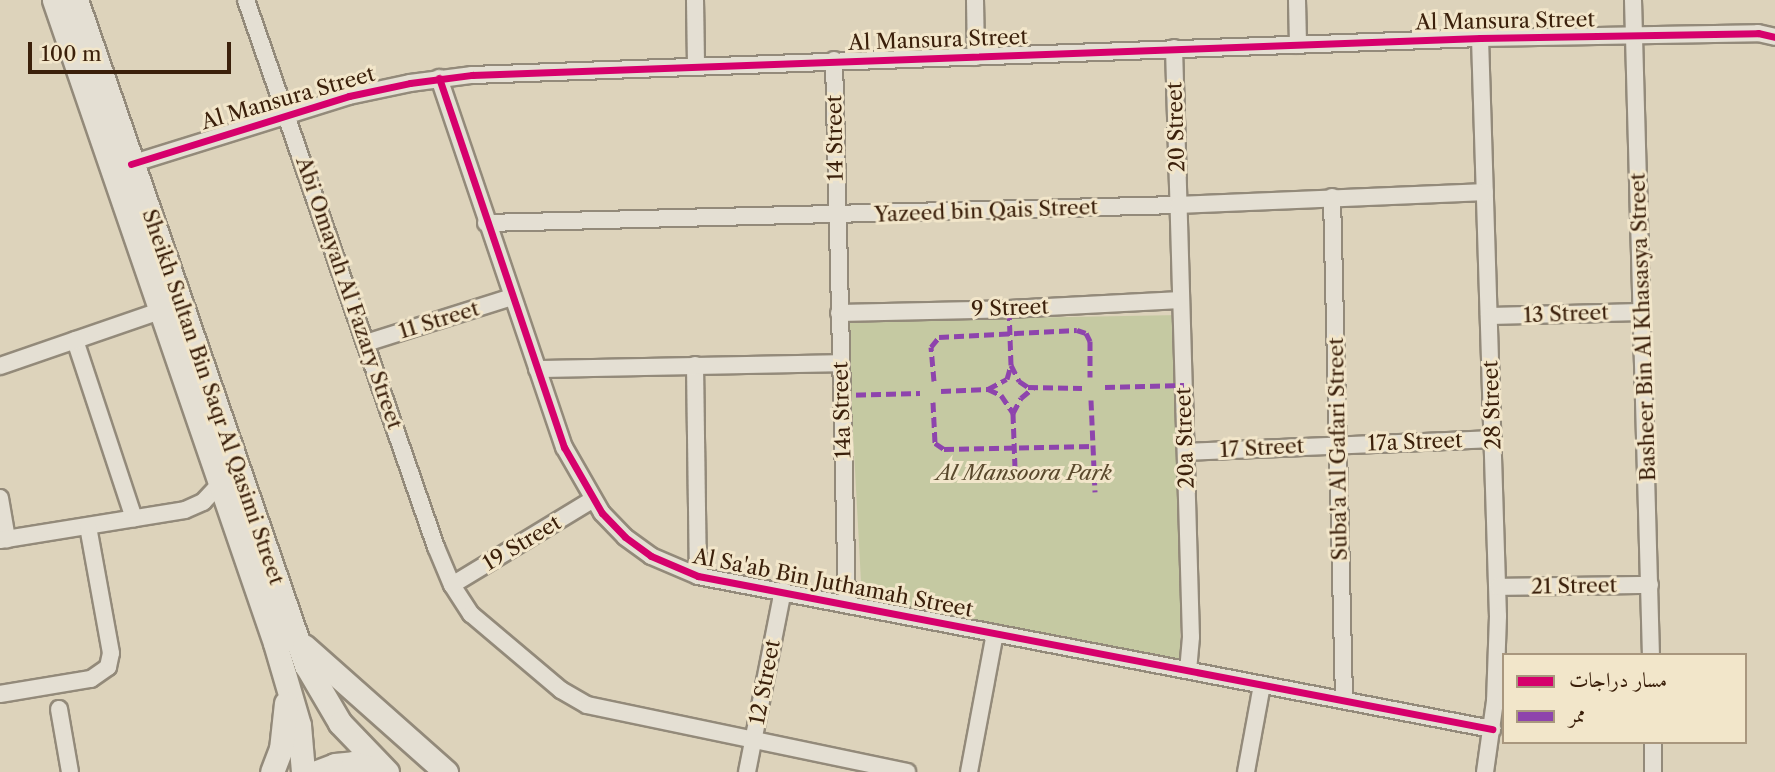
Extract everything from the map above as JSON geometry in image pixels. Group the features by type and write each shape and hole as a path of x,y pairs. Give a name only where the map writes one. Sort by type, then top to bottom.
{"main road":[{"name":"Sheikh Sultan Bin Saqr Al Qasimi Street","path":"54,0 287,682 299,725 303,772"},
{"name":"Sheikh Sultan Bin Saqr Al Qasimi Street","path":"76,0 306,664 328,704 362,749 387,772"},
{"path":"298,641 446,772"},
{"path":"272,772 285,728 287,682"},
{"path":"317,772 353,763 387,772"}],"street":[{"name":"Abi Omayah Al Fazary Street","path":"246,0 288,114 436,547 452,585 483,627 574,698 601,710 906,772"},
{"path":"695,0 696,66"},
{"path":"975,0 976,57"},
{"path":"1297,0 1298,45"},
{"name":"Basheer Bin Al Khasasya Street","path":"1633,0 1651,653"},
{"name":"Al Mansura Street","path":"1758,33 1775,25"},
{"name":"Al Mansura Street","path":"131,164 288,114 380,89 439,78 502,72 1480,38 1758,33 1775,37"},
{"name":"28 Street","path":"1480,38 1498,587 1497,663 1492,729 1485,772"},
{"name":"20 Street","path":"1174,48 1179,205"},
{"name":"14 Street","path":"834,60 836,215"},
{"name":"Al Sa'ab Bin Juthamah Street","path":"439,78 564,447 592,500 612,525 637,547 666,564 698,576 1492,729"},
{"name":"Yazeed bin Qais Street","path":"486,223 1179,205 1485,192"},
{"name":"Suba'a Al Gafari Street","path":"1332,197 1344,700"},
{"name":"20a Street","path":"1179,205 1191,636 1188,670"},
{"name":"14a Street","path":"836,215 847,604"},
{"name":"11 Street","path":"366,343 512,297"},
{"name":"9 Street","path":"839,313 1009,309 1181,300"},
{"path":"0,366 160,311"},
{"name":"13 Street","path":"1489,316 1642,312"},
{"path":"75,340 134,518"},
{"path":"537,369 841,363"},
{"path":"695,365 698,576"},
{"name":"17a Street","path":"1338,444 1493,439"},
{"name":"17 Street","path":"1186,452 1338,444"},
{"path":"196,506 210,497 220,484"},
{"path":"0,498 3,539 196,506 213,507 229,513"},
{"name":"19 Street","path":"452,585 592,500"},
{"path":"0,694 91,679 108,667 111,653 88,526"},
{"name":"21 Street","path":"1498,587 1650,585"},
{"name":"12 Street","path":"747,772 783,591"},
{"path":"969,772 995,633"},
{"path":"1246,772 1262,685"},
{"path":"59,709 70,772"},
{"path":"1653,744 1653,772"}],"green space":[{"name":"Al Mansoora Park","path":"1180,315 1180,662 862,600 847,321"}],"marked path":[{"path":"941,391 988,389 1007,379 1011,365 1009,309"},
{"path":"934,381 931,347 939,337 1077,330 1086,333 1090,341 1090,377"},
{"path":"1011,365 1019,381 1028,387 1082,388"},
{"path":"1105,387 1184,385"},
{"path":"1015,468 1013,413 1021,398 1033,388"},
{"path":"988,389 1001,395 1013,413"},
{"path":"841,395 920,393"},
{"path":"1091,400 1095,492"},
{"path":"933,402 935,443 944,449 1093,446"}],"cycle path":[{"path":"131,164 349,96 410,83 472,75 1480,38 1758,33 1775,37"},
{"path":"439,78 564,447 602,513 625,537 651,556 698,576 1492,729"}]}
